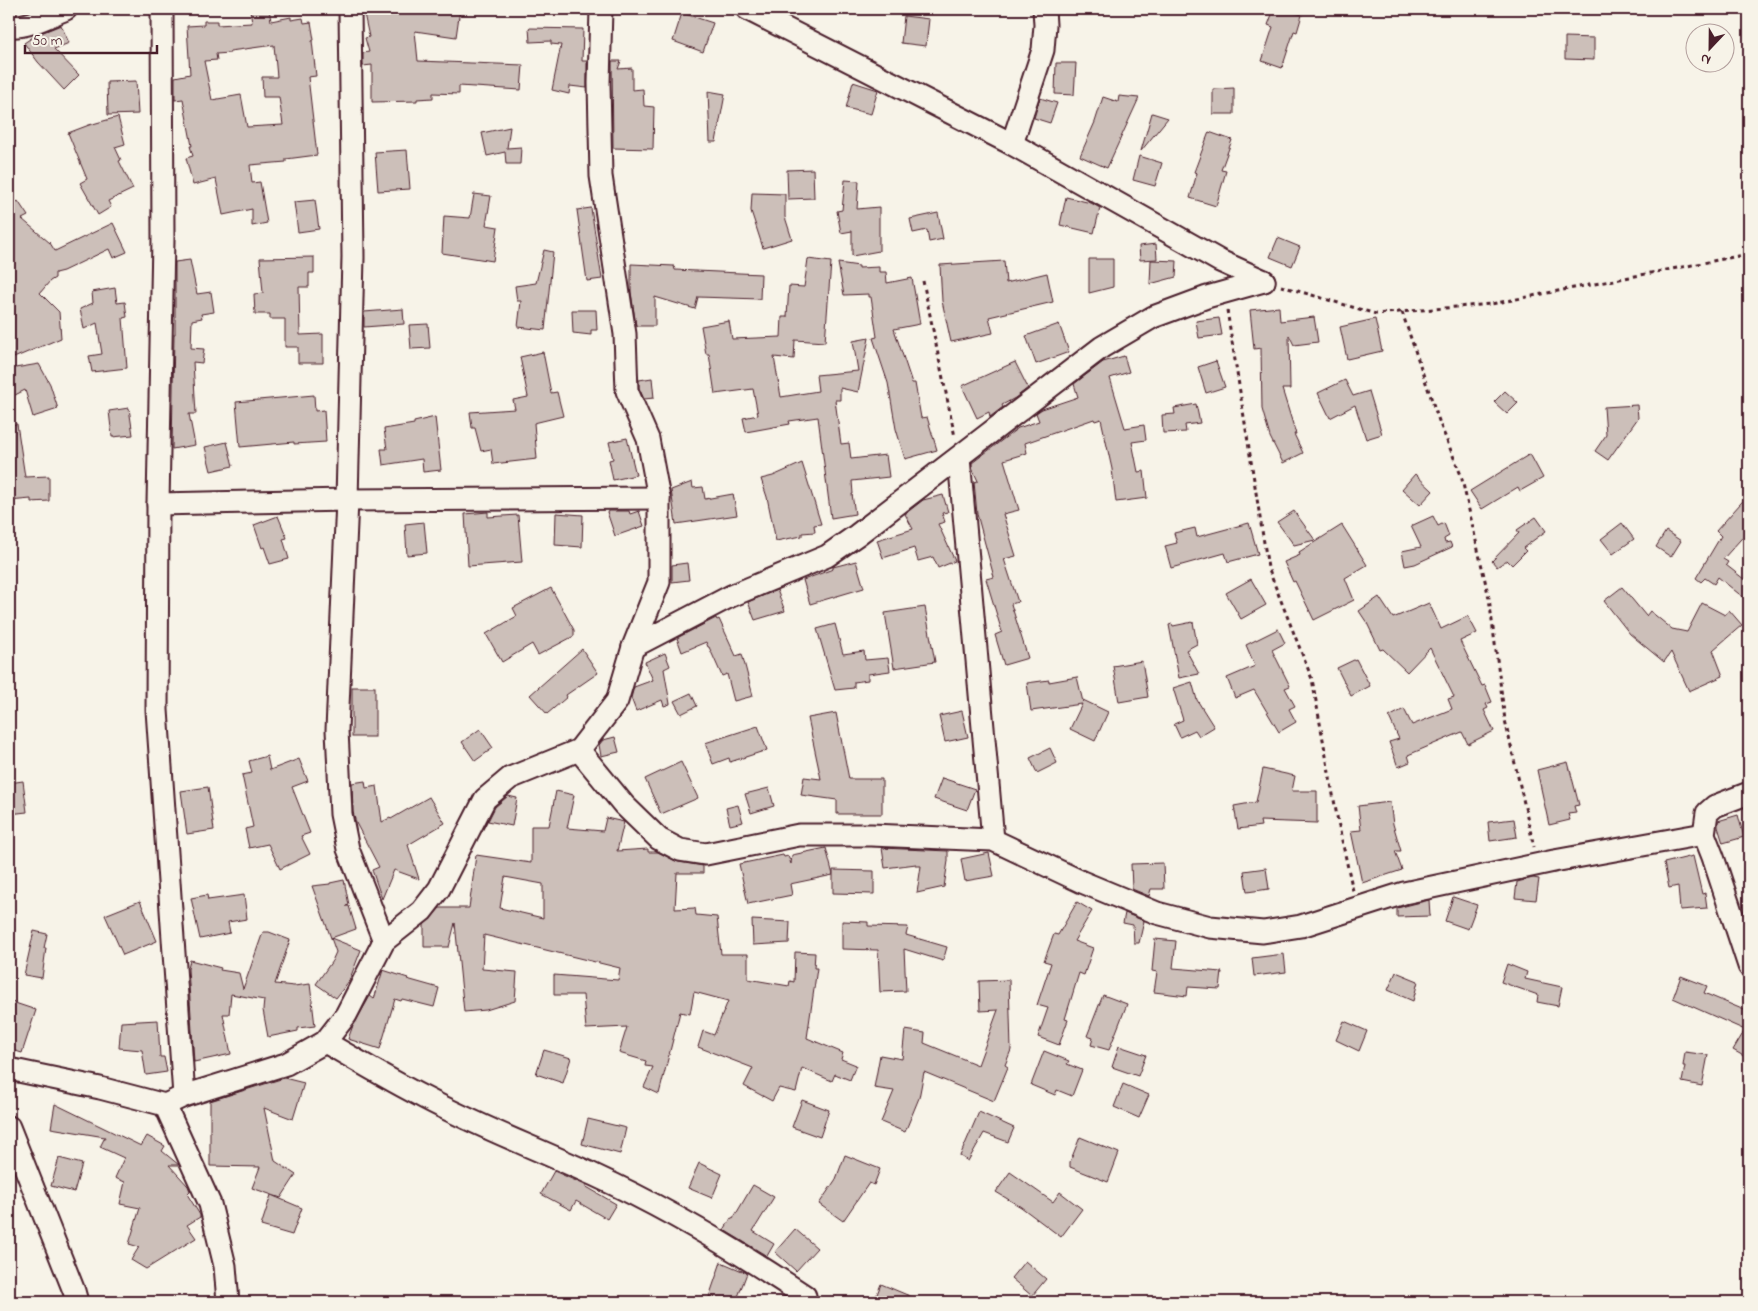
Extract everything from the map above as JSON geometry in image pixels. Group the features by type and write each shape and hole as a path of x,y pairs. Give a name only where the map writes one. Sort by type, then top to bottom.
{"street":[{"path":"9,26 16,27 66,9"},
{"path":"162,9 163,239 156,710 184,1096"},
{"path":"350,9 353,257 347,500 337,730 341,814 348,849 384,941"},
{"path":"9,1069 100,1088 165,1105 184,1096 286,1064 326,1042 346,1015 384,941 422,911 439,889 485,799 510,778 579,750 618,701 633,647 659,582 659,498 648,439 627,391 625,334 601,176 599,83 601,9"},
{"path":"747,9 1012,144 1220,261 1264,280"},
{"path":"1012,144 1043,50 1044,9"},
{"path":"633,647 731,596 827,556 959,458 1102,347 1153,318 1224,292 1264,280"},
{"path":"959,458 993,840"},
{"path":"158,504 347,500 659,498"},
{"path":"579,750 624,805 659,839 680,850 706,854 799,835 872,835 993,840 1082,882 1157,913 1210,927 1263,932 1301,926 1404,893 1538,865 1704,834"},
{"path":"1749,793 1715,806 1707,814 1704,834 1749,966"},
{"path":"326,1042 424,1098 508,1138 595,1175 662,1210 744,1255 805,1296"},
{"path":"165,1105 210,1204 225,1266 228,1302"},
{"path":"9,1127 77,1302"}],"path":[{"path":"1264,280 1376,314 1490,304 1749,254"},
{"path":"923,281 959,458"},
{"path":"1224,292 1268,568 1312,679 1356,908"},
{"path":"1402,312 1440,424 1461,475 1489,598 1505,720 1538,865"}],"building":[{"path":"269,9 271,21 291,17 291,20 303,18 304,23 311,22 316,76 308,77 317,155 286,159 286,162 250,165 252,183 260,182 267,223 252,226 252,209 223,215 216,179 193,185 186,158 193,156 183,99 175,100 175,77 190,74 187,26 204,25 204,21 217,21 217,25 252,23 250,10","holes":["274,45 277,77 262,77 263,97 279,97 283,125 247,127 241,95 212,100 204,61 217,60 216,54"]},
{"path":"363,9 460,9 456,37 415,31 418,61 523,65 521,90 459,86 459,94 433,93 433,98 417,99 417,101 372,102 372,65 363,66 363,53 369,52 365,38 369,37"},
{"path":"1274,9 1283,9 1302,15 1297,32 1294,31 1282,68 1262,61 1273,27 1268,25"},
{"path":"682,13 713,23 703,52 673,41"},
{"path":"904,16 929,19 926,46 901,43"},
{"path":"61,25 69,43 54,49 79,75 64,90 38,62 24,43 36,35"},
{"path":"529,28 583,29 582,61 587,61 587,88 570,86 569,94 552,90 561,45 551,44 551,41 530,42"},
{"path":"1565,37 1594,38 1594,60 1565,59"},
{"path":"612,61 621,61 618,69 632,68 632,90 643,89 644,106 654,107 653,149 613,148"},
{"path":"1056,63 1076,63 1074,95 1055,94"},
{"path":"136,81 138,114 108,115 107,82"},
{"path":"853,82 878,90 871,114 846,108"},
{"path":"1234,88 1234,114 1213,114 1213,89"},
{"path":"708,91 725,94 716,142 710,142"},
{"path":"1119,96 1139,98 1107,168 1080,156 1095,122 1103,97 1118,102"},
{"path":"1040,98 1057,103 1050,123 1034,118"},
{"path":"1152,113 1168,118 1141,151"},
{"path":"118,117 125,144 115,147 121,160 119,161 133,189 108,201 111,207 98,215 80,183 87,179 68,133"},
{"path":"510,127 507,148 521,147 520,164 506,164 505,152 487,156 482,133"},
{"path":"1209,132 1232,140 1221,170 1226,171 1216,206 1190,198 1197,173 1194,172"},
{"path":"407,150 410,189 378,191 375,152"},
{"path":"1139,156 1162,163 1155,186 1133,180"},
{"path":"813,169 814,198 788,199 787,170"},
{"path":"845,180 859,181 857,209 879,207 879,251 852,256 852,231 841,233 837,211 842,210"},
{"path":"752,193 785,194 785,217 792,239 763,248 751,211"},
{"path":"474,194 491,196 486,225 498,227 493,261 442,253 444,216 470,218"},
{"path":"1066,197 1091,203 1100,208 1094,233 1060,225"},
{"path":"315,200 319,229 298,232 294,202"},
{"path":"18,201 28,216 22,219 50,243 55,251 113,223 127,252 113,258 109,249 55,273 55,278 40,293 59,312 61,338 9,360 9,207"},
{"path":"591,208 602,279 587,281 577,210"},
{"path":"938,213 943,239 929,242 927,230 913,233 910,219"},
{"path":"1278,238 1300,247 1292,266 1270,257"},
{"path":"1156,244 1157,259 1140,260 1139,246"},
{"path":"544,250 553,252 545,330 518,327 521,301 517,301 515,286 536,283"},
{"path":"314,257 314,273 309,273 309,287 299,287 300,335 323,334 323,363 298,363 298,347 285,347 285,319 270,319 270,314 255,314 254,294 263,293 260,258"},
{"path":"808,259 831,262 825,342 795,340 794,359 774,357 781,397 818,391 816,375 858,371 853,341 869,338 858,392 840,388 840,400 835,400 841,444 849,443 851,459 886,455 889,477 852,481 855,514 831,518 818,417 789,421 790,424 746,432 743,418 758,415 753,389 715,394 709,354 706,354 701,326 729,321 732,339 781,337 782,317 787,317 789,286 804,287"},
{"path":"1089,259 1113,259 1113,287 1089,293"},
{"path":"190,260 197,294 211,292 214,312 201,314 202,318 192,320 191,348 204,349 202,363 193,362 196,414 189,414 195,445 172,449 175,262"},
{"path":"1151,260 1177,261 1176,277 1150,284"},
{"path":"1004,261 1006,283 1047,273 1053,302 989,317 993,333 951,342 942,301 940,265"},
{"path":"838,263 859,266 859,268 879,267 879,272 886,272 887,283 912,278 920,324 894,329 912,383 915,383 921,418 927,417 937,450 905,459 896,429 888,383 873,338 877,337 871,297 869,297 869,294 844,295"},
{"path":"631,264 674,266 675,270 761,274 760,299 698,297 695,309 655,297 655,326 636,326 631,292"},
{"path":"115,288 117,303 125,302 127,317 123,318 127,368 92,372 89,356 102,354 97,323 84,329 80,309 93,303 92,292"},
{"path":"1279,307 1280,321 1314,317 1318,342 1294,345 1289,335 1290,389 1282,389 1296,434 1294,434 1303,453 1283,463 1270,437 1262,409 1261,348 1254,349 1250,310"},
{"path":"403,309 404,324 364,327 364,312"},
{"path":"572,310 596,310 597,330 591,330 591,335 573,333"},
{"path":"1219,318 1222,335 1199,338 1196,321"},
{"path":"1375,319 1382,351 1347,359 1340,327"},
{"path":"428,324 430,348 411,349 409,325"},
{"path":"1059,324 1069,352 1036,364 1026,336"},
{"path":"543,352 551,393 557,392 563,416 534,423 537,459 493,464 491,449 481,451 475,428 472,428 470,412 515,409 513,400 528,397 520,357"},
{"path":"1124,356 1129,372 1110,378 1125,428 1144,425 1146,440 1132,442 1138,472 1144,471 1147,498 1116,502 1112,469 1101,419 1095,421 1094,419 1025,443 1027,453 1004,460 1019,510 1003,514 1016,556 1004,559 1018,602 1011,604 1028,658 1004,665 995,635 1002,632 986,579 994,577 977,514 974,482 978,481 972,468 972,463 1018,428 1039,421 1036,413 1042,409 1078,397 1074,384 1103,362"},
{"path":"1216,361 1225,387 1206,393 1198,367"},
{"path":"1015,362 1028,388 1002,405 1003,407 990,417 989,412 977,418 962,386"},
{"path":"39,364 50,384 58,409 33,417 25,390 9,398 9,369"},
{"path":"652,378 654,398 644,399 639,388 639,380"},
{"path":"1345,380 1353,396 1369,391 1382,434 1366,439 1355,405 1330,418 1318,393"},
{"path":"1505,391 1518,403 1507,414 1494,402"},
{"path":"314,395 315,411 324,410 326,442 294,444 294,442 240,447 236,402"},
{"path":"1196,404 1200,423 1185,425 1186,432 1163,433 1162,415 1175,414 1174,408"},
{"path":"1637,405 1638,418 1608,460 1595,451 1606,435 1604,407"},
{"path":"129,408 133,435 112,437 109,411"},
{"path":"435,417 441,470 423,472 422,459 383,465 381,449 387,449 384,429 414,424 414,422"},
{"path":"17,424 25,477 49,476 49,501 31,502 31,499 9,501 9,480 12,480 9,460 9,425"},
{"path":"627,438 636,475 613,480 609,460 613,459 609,442"},
{"path":"227,442 233,466 211,471 205,447"},
{"path":"1530,454 1543,478 1520,491 1518,487 1482,509 1470,491"},
{"path":"802,463 821,524 814,525 815,532 802,533 802,536 776,541 767,497 761,479 773,476"},
{"path":"1415,474 1433,491 1420,505 1402,489"},
{"path":"692,482 693,488 703,487 705,499 733,494 737,515 676,524 671,490"},
{"path":"1749,494 1749,530 1723,559 1728,562 1726,565 1749,583 1749,602 1718,577 1714,584 1705,578 1701,582 1696,578 1721,536 1716,531"},
{"path":"943,495 948,512 942,513 945,522 938,524 955,561 938,568 933,557 918,561 914,548 883,558 877,540 913,529 905,514 923,500"},
{"path":"629,511 630,514 639,511 644,526 615,536 607,512"},
{"path":"1294,511 1315,540 1294,545 1277,522"},
{"path":"488,512 488,517 518,515 522,562 468,566 465,514"},
{"path":"556,513 583,515 582,547 555,545"},
{"path":"278,516 287,538 283,539 289,559 270,564 254,525"},
{"path":"1433,516 1438,526 1444,523 1449,536 1444,539 1445,543 1450,542 1452,547 1415,564 1405,566 1402,551 1421,547 1411,526"},
{"path":"1536,517 1546,531 1523,548 1526,551 1512,565 1507,560 1497,567 1492,561 1519,533 1517,530"},
{"path":"424,522 427,553 407,555 405,524"},
{"path":"1249,523 1258,554 1228,562 1225,553 1171,568 1165,546 1177,543 1174,533 1195,528 1197,537"},
{"path":"1622,523 1634,539 1613,554 1601,539"},
{"path":"1342,525 1367,565 1345,578 1354,600 1314,620 1284,562 1300,555 1299,552"},
{"path":"1666,531 1681,541 1671,557 1656,547"},
{"path":"856,561 864,588 810,604 803,580 833,569 833,567"},
{"path":"687,563 689,580 672,582 672,565"},
{"path":"1251,579 1266,605 1241,619 1226,593"},
{"path":"1622,587 1646,616 1650,611 1672,629 1687,632 1702,603 1725,615 1729,610 1742,625 1713,650 1723,676 1689,691 1671,652 1664,662 1630,634 1604,601"},
{"path":"551,588 574,630 574,636 538,655 532,644 502,662 486,634 517,616 513,608"},
{"path":"777,590 785,611 755,620 748,602"},
{"path":"1379,597 1393,618 1429,603 1441,629 1468,616 1477,633 1460,641 1482,686 1485,685 1492,702 1486,704 1488,708 1484,710 1494,731 1468,744 1462,732 1408,755 1410,762 1398,767 1389,742 1399,739 1389,717 1404,709 1412,725 1452,709 1448,699 1454,697 1430,648 1407,672 1383,649 1380,650 1359,611"},
{"path":"925,607 935,662 894,668 885,613"},
{"path":"716,618 717,620 719,619 736,656 742,654 753,696 734,701 727,674 722,676 706,642 682,652 677,638"},
{"path":"1193,622 1197,644 1186,650 1199,674 1179,678 1169,625"},
{"path":"835,624 843,654 864,651 865,660 888,658 890,671 868,674 868,680 854,682 854,688 835,690 817,629"},
{"path":"1278,629 1285,643 1272,650 1290,686 1285,688 1295,706 1289,709 1296,722 1279,732 1254,690 1235,698 1227,678 1255,666 1246,645"},
{"path":"582,649 598,673 566,695 567,697 547,714 530,695"},
{"path":"665,653 670,666 664,669 670,704 664,706 662,700 636,711 631,698 634,687 653,680 645,662"},
{"path":"1356,659 1370,686 1351,696 1337,668"},
{"path":"1142,661 1148,697 1119,702 1113,666"},
{"path":"1077,677 1083,702 1083,700 1108,712 1095,741 1070,729 1082,704 1031,711 1027,683 1049,680 1049,682"},
{"path":"1192,682 1197,700 1214,727 1199,736 1195,730 1180,737 1174,724 1183,720 1173,688"},
{"path":"352,687 375,687 375,737 352,737"},
{"path":"691,693 697,706 681,714 674,701"},
{"path":"962,711 968,737 945,742 939,716"},
{"path":"836,713 849,779 882,779 882,814 837,814 837,800 801,795 804,777 821,779 808,718"},
{"path":"758,726 767,750 730,762 729,758 713,764 705,743"},
{"path":"480,729 493,748 475,761 462,742"},
{"path":"615,737 619,752 601,756 599,745 603,740"},
{"path":"1050,748 1057,763 1037,773 1030,758"},
{"path":"267,756 270,770 299,759 308,781 292,787 310,833 301,836 310,854 280,869 268,844 249,848 245,829 253,827 242,775 252,773 249,761"},
{"path":"681,762 698,798 661,814 645,779"},
{"path":"1568,762 1579,805 1574,806 1576,813 1568,814 1570,820 1549,825 1537,770"},
{"path":"1263,769 1295,776 1292,791 1317,791 1317,823 1260,821 1261,826 1238,829 1234,806 1256,802"},
{"path":"942,778 975,789 967,810 934,799"},
{"path":"23,781 27,812 9,814 9,783"},
{"path":"365,781 366,788 377,786 382,822 391,819 429,797 445,823 408,845 419,879 394,870 382,899 372,870 379,867 356,823 353,812 352,783"},
{"path":"208,787 214,830 187,834 181,791"},
{"path":"769,788 774,806 751,813 745,794"},
{"path":"556,791 574,795 567,828 603,831 606,818 624,822 617,851 648,849 648,852 658,852 678,862 703,866 703,873 677,873 675,909 695,908 696,915 717,917 721,954 748,954 748,979 789,986 790,981 794,982 795,952 815,953 814,968 817,968 807,1038 843,1053 841,1059 856,1065 850,1080 835,1074 832,1081 802,1068 796,1092 779,1088 772,1101 744,1086 753,1068 698,1047 703,1031 714,1035 728,1001 694,992 690,1014 680,1012 659,1094 644,1087 653,1067 645,1066 646,1061 619,1053 627,1027 586,1029 583,995 554,995 554,975 618,980 620,968 484,935 482,969 517,972 515,1001 486,1010 464,1012 455,923 449,947 424,947 424,925 440,908 469,908 476,855 531,863 531,826 549,826","holes":["505,877 543,884 543,918 500,908"]},
{"path":"508,796 517,798 512,826 488,821 495,807"},
{"path":"1390,802 1393,824 1401,851 1395,851 1402,870 1362,883 1351,831 1361,830 1358,806"},
{"path":"738,805 743,822 730,825 726,808"},
{"path":"1738,815 1744,837 1723,843 1718,821"},
{"path":"1514,819 1517,837 1490,841 1488,822"},
{"path":"826,848 833,875 790,884 792,895 748,904 739,864 783,855 784,857 788,856 791,864 792,855"},
{"path":"882,848 948,851 944,887 917,893 921,866 916,866 916,864 885,868"},
{"path":"989,853 994,876 965,881 961,859"},
{"path":"1693,856 1702,894 1705,893 1707,908 1680,910 1678,886 1669,888 1664,863"},
{"path":"1163,863 1164,889 1151,889 1149,896 1132,889 1131,864"},
{"path":"1266,868 1269,889 1247,892 1244,871"},
{"path":"833,870 874,871 874,894 833,893"},
{"path":"1533,878 1539,879 1536,900 1515,898 1517,882"},
{"path":"344,880 349,905 346,906 349,906 356,929 331,938 312,886"},
{"path":"207,895 208,900 244,895 247,919 228,922 230,933 200,939 191,898"},
{"path":"1453,897 1477,905 1468,929 1445,921"},
{"path":"1429,900 1430,916 1397,917 1397,908"},
{"path":"140,901 157,941 123,955 105,915"},
{"path":"1077,902 1092,911 1074,941 1093,948 1084,975 1079,973 1065,1019 1068,1020 1059,1045 1038,1037 1048,1008 1037,1005 1051,963 1044,961 1054,934 1058,935"},
{"path":"1125,913 1144,921 1139,943 1134,943 1133,925 1123,923"},
{"path":"752,920 790,922 789,943 753,945"},
{"path":"842,921 868,922 868,926 908,927 906,935 947,947 943,961 904,949 906,991 880,992 878,950 842,949"},
{"path":"34,931 47,934 42,978 24,975"},
{"path":"263,932 269,932 290,940 275,984 294,986 310,984 315,1026 298,1028 298,1031 268,1037 263,1010 264,1000 231,994 229,1014 223,1014 231,1054 194,1062 188,969 190,960 221,968 220,970 239,973 243,989"},
{"path":"331,938 361,950 349,981 336,998 316,984 336,952"},
{"path":"1155,939 1176,941 1173,968 1222,972 1220,989 1188,987 1187,996 1154,992 1157,972 1152,971"},
{"path":"1284,954 1286,972 1254,976 1252,958"},
{"path":"1507,964 1527,972 1525,979 1562,987 1558,1006 1537,1002 1538,995 1501,982"},
{"path":"383,970 439,988 434,1007 395,999 380,1049 348,1039 370,996 374,999"},
{"path":"1396,972 1418,981 1413,1001 1388,990"},
{"path":"1681,976 1707,986 1704,993 1749,1012 1749,1059 1733,1050 1745,1030 1673,998"},
{"path":"1009,980 1011,1050 1005,1065 1008,1067 994,1101 924,1072 919,1098 905,1132 881,1122 894,1091 874,1088 880,1055 902,1059 905,1030 925,1033 924,1043 978,1065 998,1010 980,1011 979,981"},
{"path":"1103,995 1127,1004 1109,1050 1091,1045 1093,1038 1087,1036"},
{"path":"9,1001 36,1010 22,1053 9,1049"},
{"path":"158,1020 160,1057 164,1057 167,1072 146,1075 142,1050 119,1048 121,1022"},
{"path":"1344,1021 1367,1031 1359,1051 1336,1040"},
{"path":"1119,1046 1146,1055 1138,1076 1112,1067"},
{"path":"544,1050 571,1058 563,1083 536,1074"},
{"path":"1044,1051 1069,1061 1067,1064 1082,1070 1072,1096 1057,1090 1055,1095 1031,1085"},
{"path":"1685,1052 1708,1055 1702,1086 1682,1082"},
{"path":"284,1078 304,1083 293,1119 264,1108 275,1161 296,1175 281,1198 252,1188 260,1167 210,1166 210,1101"},
{"path":"1123,1084 1149,1095 1139,1118 1114,1107"},
{"path":"802,1100 829,1110 820,1137 792,1127"},
{"path":"55,1104 141,1146 147,1136 165,1146 162,1151 179,1165 169,1165 188,1186 190,1191 187,1194 200,1215 200,1217 187,1225 196,1238 146,1269 131,1260 139,1247 129,1244 140,1208 120,1204 125,1182 115,1178 124,1158 100,1147 105,1137 51,1128"},
{"path":"979,1112 1014,1128 1008,1142 984,1133 968,1161 960,1156"},
{"path":"588,1119 626,1128 620,1154 582,1144"},
{"path":"1080,1137 1119,1153 1108,1182 1070,1167 1070,1162"},
{"path":"845,1155 880,1169 874,1185 869,1183 843,1221 819,1204 836,1179"},
{"path":"59,1158 82,1164 74,1192 51,1186"},
{"path":"699,1163 722,1174 712,1198 688,1188"},
{"path":"554,1171 585,1185 616,1204 607,1219 576,1201 571,1210 541,1194"},
{"path":"1010,1172 1053,1202 1060,1192 1082,1209 1061,1237 1021,1207 996,1192"},
{"path":"753,1185 774,1197 753,1231 774,1244 767,1256 724,1230 731,1218 733,1219"},
{"path":"271,1195 302,1208 292,1235 261,1226"},
{"path":"795,1229 817,1248 796,1271 775,1252"},
{"path":"1025,1261 1046,1279 1032,1296 1011,1278"},
{"path":"721,1262 747,1273 736,1302 723,1302 709,1297"},
{"path":"881,1284 924,1302 874,1302"}]}
